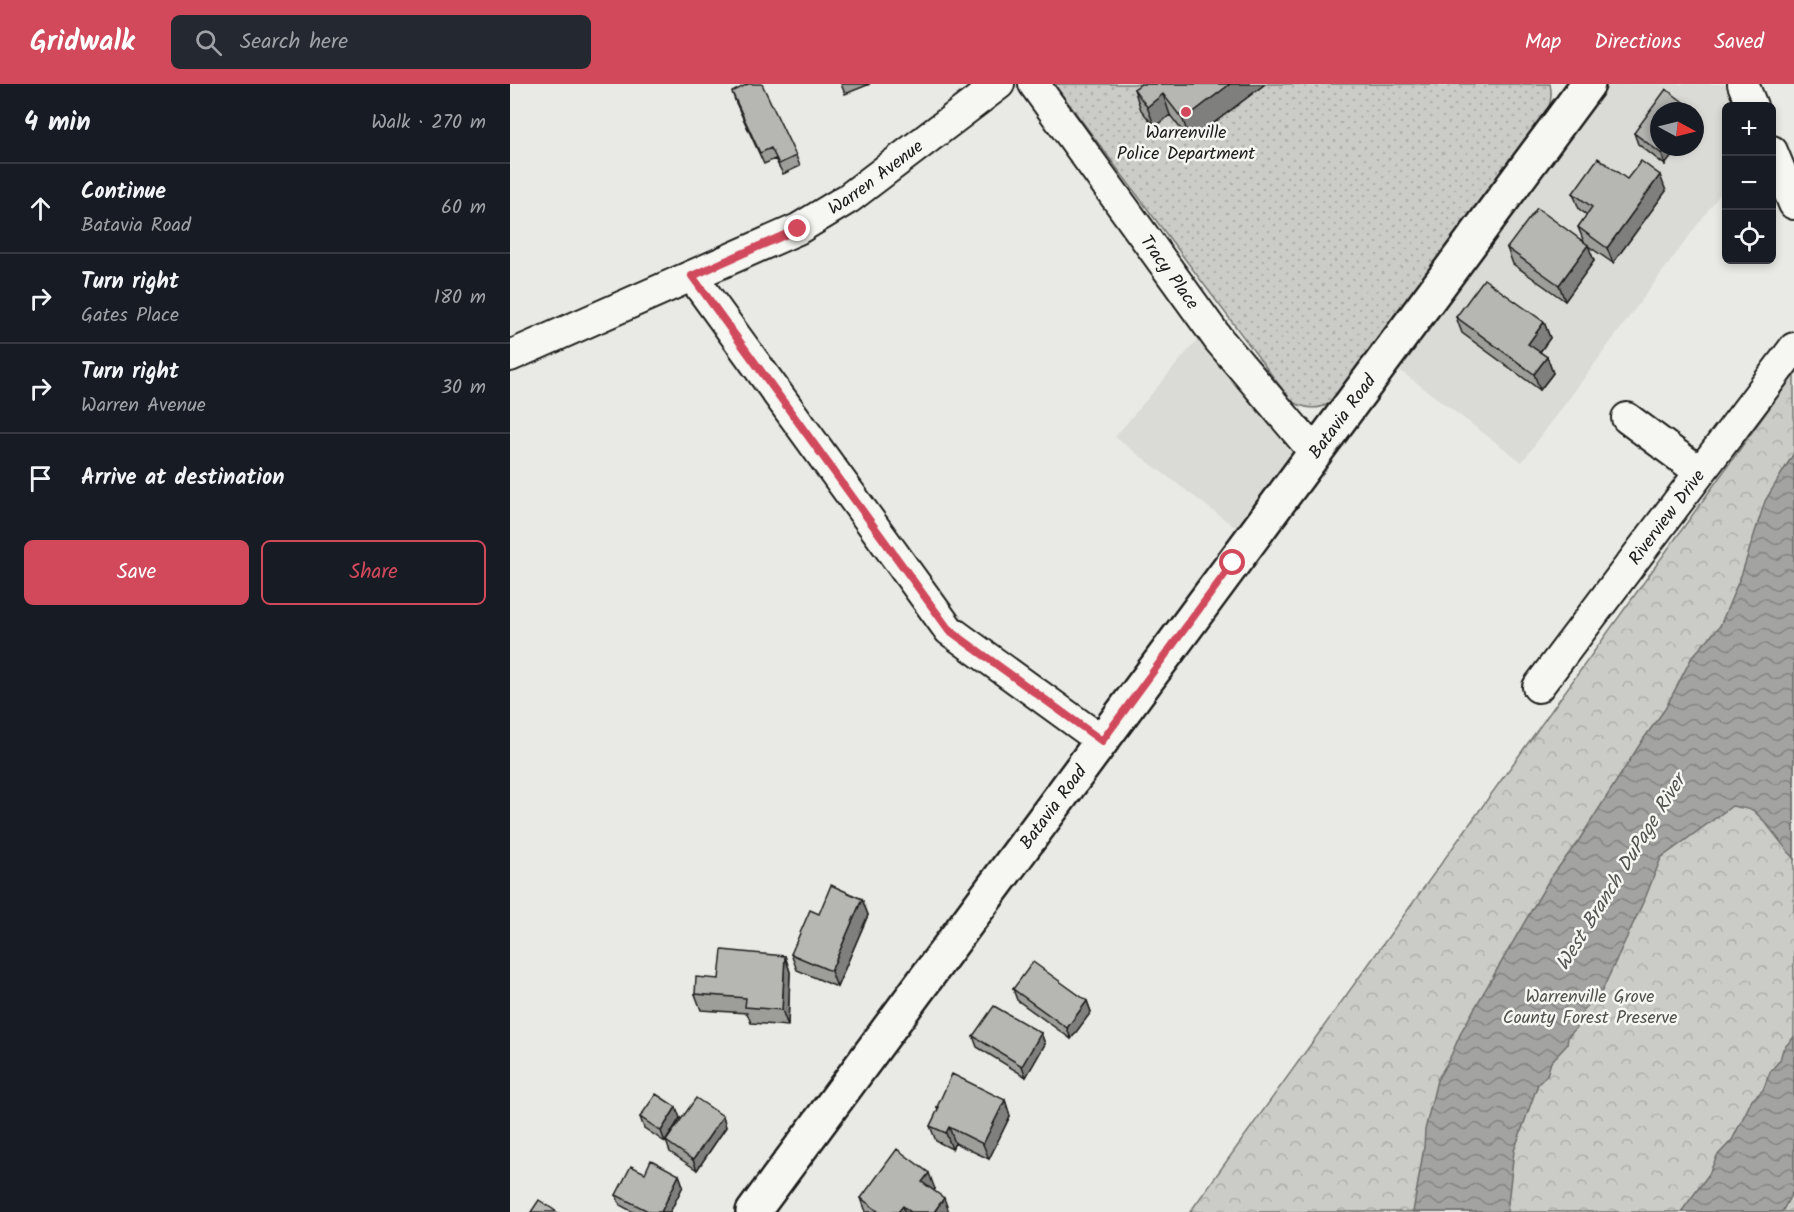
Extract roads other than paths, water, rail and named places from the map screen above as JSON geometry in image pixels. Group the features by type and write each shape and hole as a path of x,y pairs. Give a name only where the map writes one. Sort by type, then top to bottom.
{"main road":[{"name":"Batavia Road","path":"753,1212 1315,453 1582,87"}],"street":[{"name":"Warren Avenue","path":"510,356 798,229 849,198 999,84"},
{"name":"Tracy Place","path":"1034,84 1219,340 1315,453"},
{"path":"1743,84 1750,102"},
{"path":"1774,156 1794,204"},
{"path":"692,276 949,630 1102,741"},
{"name":"Riverview Drive","path":"1539,687 1794,348"},
{"path":"1627,418 1700,472"}],"water":[{"name":"West Branch DuPage River","path":"1794,453 1794,859 1753,810 1732,806 1661,858 1600,995 1584,1009 1577,1027 1568,1037 1567,1045 1551,1062 1547,1075 1538,1084 1514,1151 1507,1212 1413,1212 1425,1130 1437,1080 1462,1030 1549,880 1579,840 1665,709 1692,657 1720,626 1742,573 1765,501"},
{"path":"1794,1037 1794,1189 1783,1210 1781,1212 1681,1212 1709,1174 1717,1156 1732,1140 1752,1100 1763,1090 1770,1072 1780,1060 1783,1049"}],"place":[{"name":"Warrenville Police Department","path":"1186,112"}],"park label":[{"name":"Warrenville Grove County Forest Preserve","path":"1590,1006"}]}
